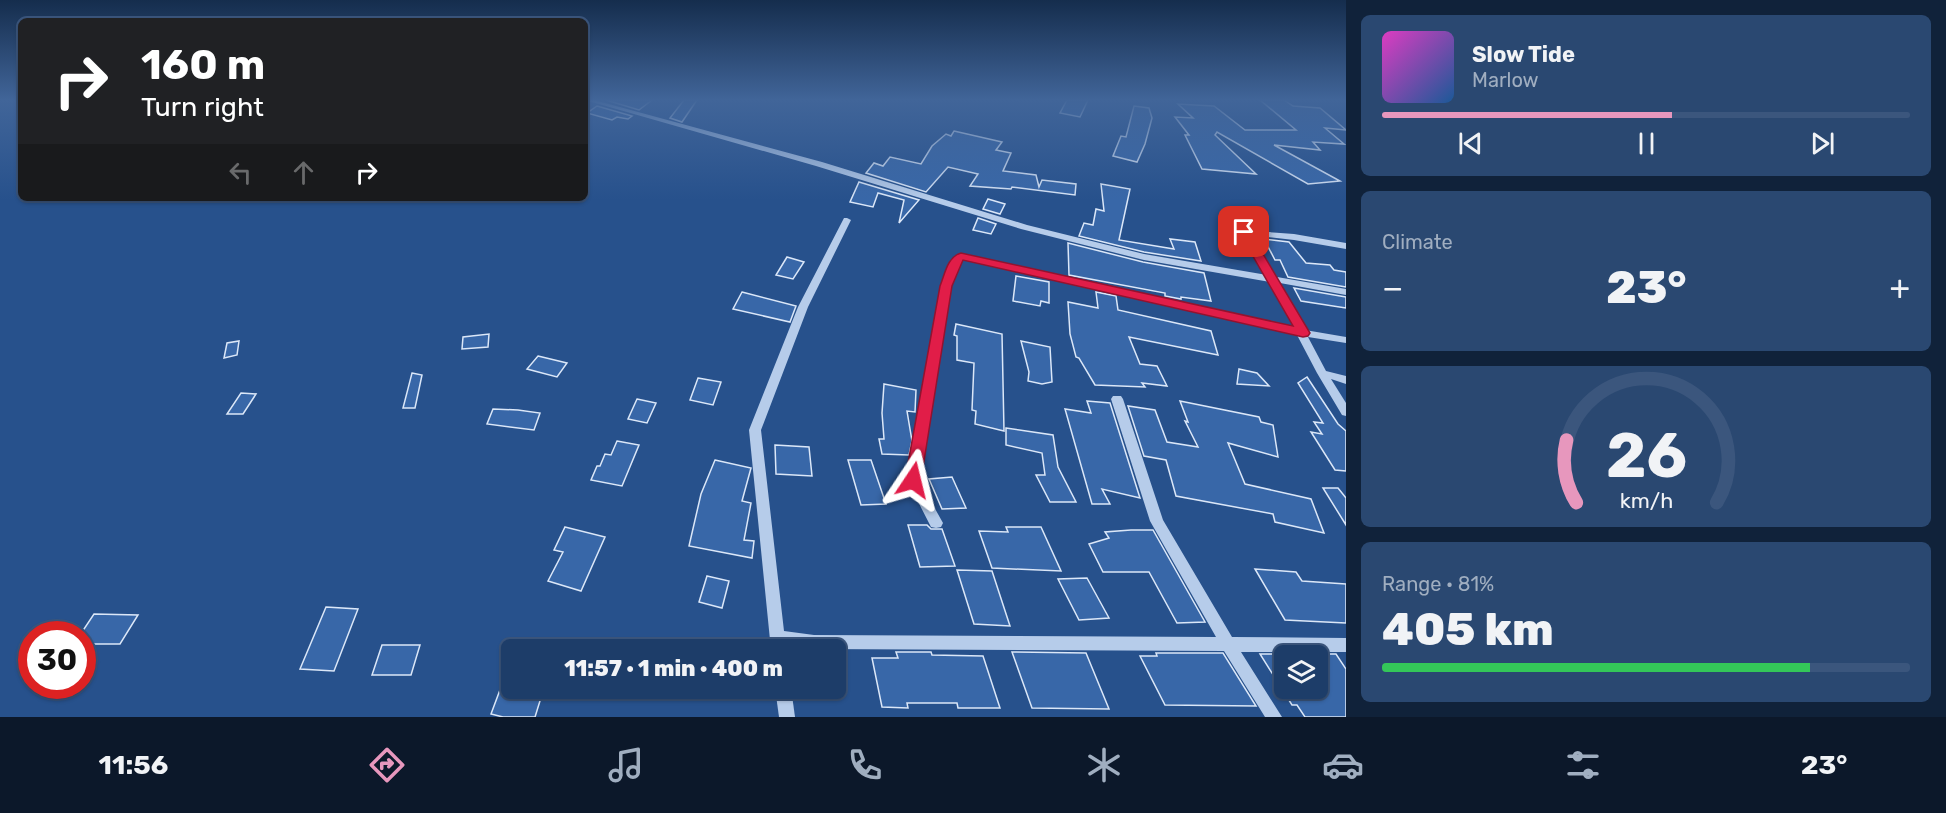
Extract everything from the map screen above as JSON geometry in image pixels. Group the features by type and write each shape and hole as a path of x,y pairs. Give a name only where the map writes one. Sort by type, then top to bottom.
{"street":[{"path":"709,133 819,164 1024,227 1144,257 1346,292"},
{"path":"777,639 755,430 802,307 847,220"},
{"path":"1346,246 1294,237 1244,232 1274,280 1346,412"},
{"path":"936,523 913,480 946,286 955,261 961,256 1303,333 1346,340"},
{"path":"1323,373 1346,380"},
{"path":"1117,399 1157,521 1229,646 1274,717"},
{"path":"846,642 1346,645"},
{"path":"785,699 787,717"}],"building":[{"path":"953,133 965,133 1002,142 996,150 1011,153 1003,171 1036,175 1039,187 1042,180 1076,184 1075,195 1012,187 1011,189 970,186 978,174 948,167 926,192 866,173 874,163 883,166 890,157 921,164 932,146 946,134 951,136"},
{"path":"1127,133 1148,133 1137,162 1113,156 1121,136 1126,137"},
{"path":"1188,133 1216,133 1215,135 1256,174 1202,169 1185,135 1189,135"},
{"path":"1220,133 1331,133 1344,144 1313,142 1320,150 1274,145 1340,181 1308,184"},
{"path":"859,182 919,200 899,223 904,200 878,193 873,207 850,202"},
{"path":"1101,184 1130,189 1119,240 1174,249 1170,239 1195,242 1201,261 1144,252 1079,236 1084,223 1093,225 1096,209 1104,211"},
{"path":"988,199 1005,204 1000,214 983,209"},
{"path":"978,218 996,224 991,234 973,230"},
{"path":"1264,239 1289,242 1306,263 1330,265 1334,270 1346,272 1346,287 1288,277 1280,260 1275,260"},
{"path":"1068,243 1143,262 1204,273 1211,301 1181,297 1181,299 1165,296 1165,293 1069,275"},
{"path":"787,257 804,262 793,279 776,275"},
{"path":"1016,276 1049,282 1049,303 1041,301 1040,306 1013,301"},
{"path":"1294,288 1346,297 1346,308 1301,301"},
{"path":"742,292 796,306 790,322 733,309"},
{"path":"1096,292 1116,296 1118,310 1211,331 1218,355 1129,337 1140,364 1157,366 1167,386 1142,383 1145,387 1095,385 1079,358 1076,357 1070,334 1068,302 1098,308"},
{"path":"956,324 1002,334 1004,431 975,424 976,411 972,410 974,363 957,360 957,336 954,335"},
{"path":"489,334 488,347 462,349 463,337"},
{"path":"239,341 237,355 224,358 227,343"},
{"path":"1021,341 1050,347 1052,382 1042,384 1028,381 1029,372"},
{"path":"538,356 567,363 557,377 527,369"},
{"path":"1239,369 1257,373 1269,386 1237,384"},
{"path":"412,373 422,375 415,408 403,408"},
{"path":"1307,377 1338,424 1346,431 1346,471 1335,470 1311,432 1322,434 1314,422 1323,423 1298,383"},
{"path":"698,378 721,382 713,405 690,400"},
{"path":"884,384 916,390 915,412 907,411 912,441 909,455 882,454 879,439 884,439 882,413"},
{"path":"241,393 256,394 243,414 227,414"},
{"path":"637,399 656,403 647,423 628,419"},
{"path":"1087,401 1110,403 1140,498 1102,489 1110,504 1092,504 1065,409 1091,413"},
{"path":"1180,401 1259,417 1261,422 1273,425 1278,457 1228,443 1245,484 1311,499 1324,533 1275,522 1273,514 1176,496 1166,460 1144,456 1128,406 1155,410 1167,442 1198,447 1185,421 1188,422"},
{"path":"493,409 540,413 534,430 487,424"},
{"path":"1006,428 1053,435 1058,467 1076,502 1050,502 1036,475 1045,475 1042,453 1006,445"},
{"path":"617,441 639,445 622,486 591,480 605,454 611,455"},
{"path":"775,445 809,447 812,476 776,474"},
{"path":"715,460 751,468 742,501 751,503 744,540 754,541 752,558 689,546 701,494"},
{"path":"848,460 871,460 886,504 861,505"},
{"path":"952,477 966,508 942,509 929,479"},
{"path":"1323,488 1338,488 1346,498 1346,525"},
{"path":"908,525 927,525 931,529 942,529 955,566 920,567"},
{"path":"565,527 605,537 581,591 548,581 563,552 554,550"},
{"path":"1006,527 1041,527 1061,571 992,568 979,531 1008,532"},
{"path":"1153,530 1205,622 1177,623 1149,572 1103,572 1089,544 1109,538 1105,532"},
{"path":"1255,569 1296,572 1302,581 1346,584 1346,623 1285,620"},
{"path":"957,570 992,571 1010,626 974,624"},
{"path":"707,576 729,581 722,608 699,602"},
{"path":"1087,578 1109,618 1079,620 1058,579"},
{"path":"326,607 358,609 334,671 300,669"},
{"path":"94,614 138,615 120,644 96,644 96,621 89,621"},
{"path":"382,645 420,645 411,675 372,675"},
{"path":"896,652 983,656 1000,708 958,708 957,703 907,703 908,708 882,707 872,658 898,658"},
{"path":"1012,652 1086,653 1109,709 1032,708"},
{"path":"1156,653 1223,653 1256,706 1165,705 1140,656 1157,656"},
{"path":"1260,654 1274,654 1274,676"},
{"path":"1328,654 1336,654 1346,669 1346,717 1305,717 1297,705 1292,705 1288,699 1328,699"},
{"path":"501,687 501,699 541,699 535,717 503,717 491,714"}],"route":[{"path":"913,480 946,286 955,261 961,256 1303,333 1244,232"}]}
